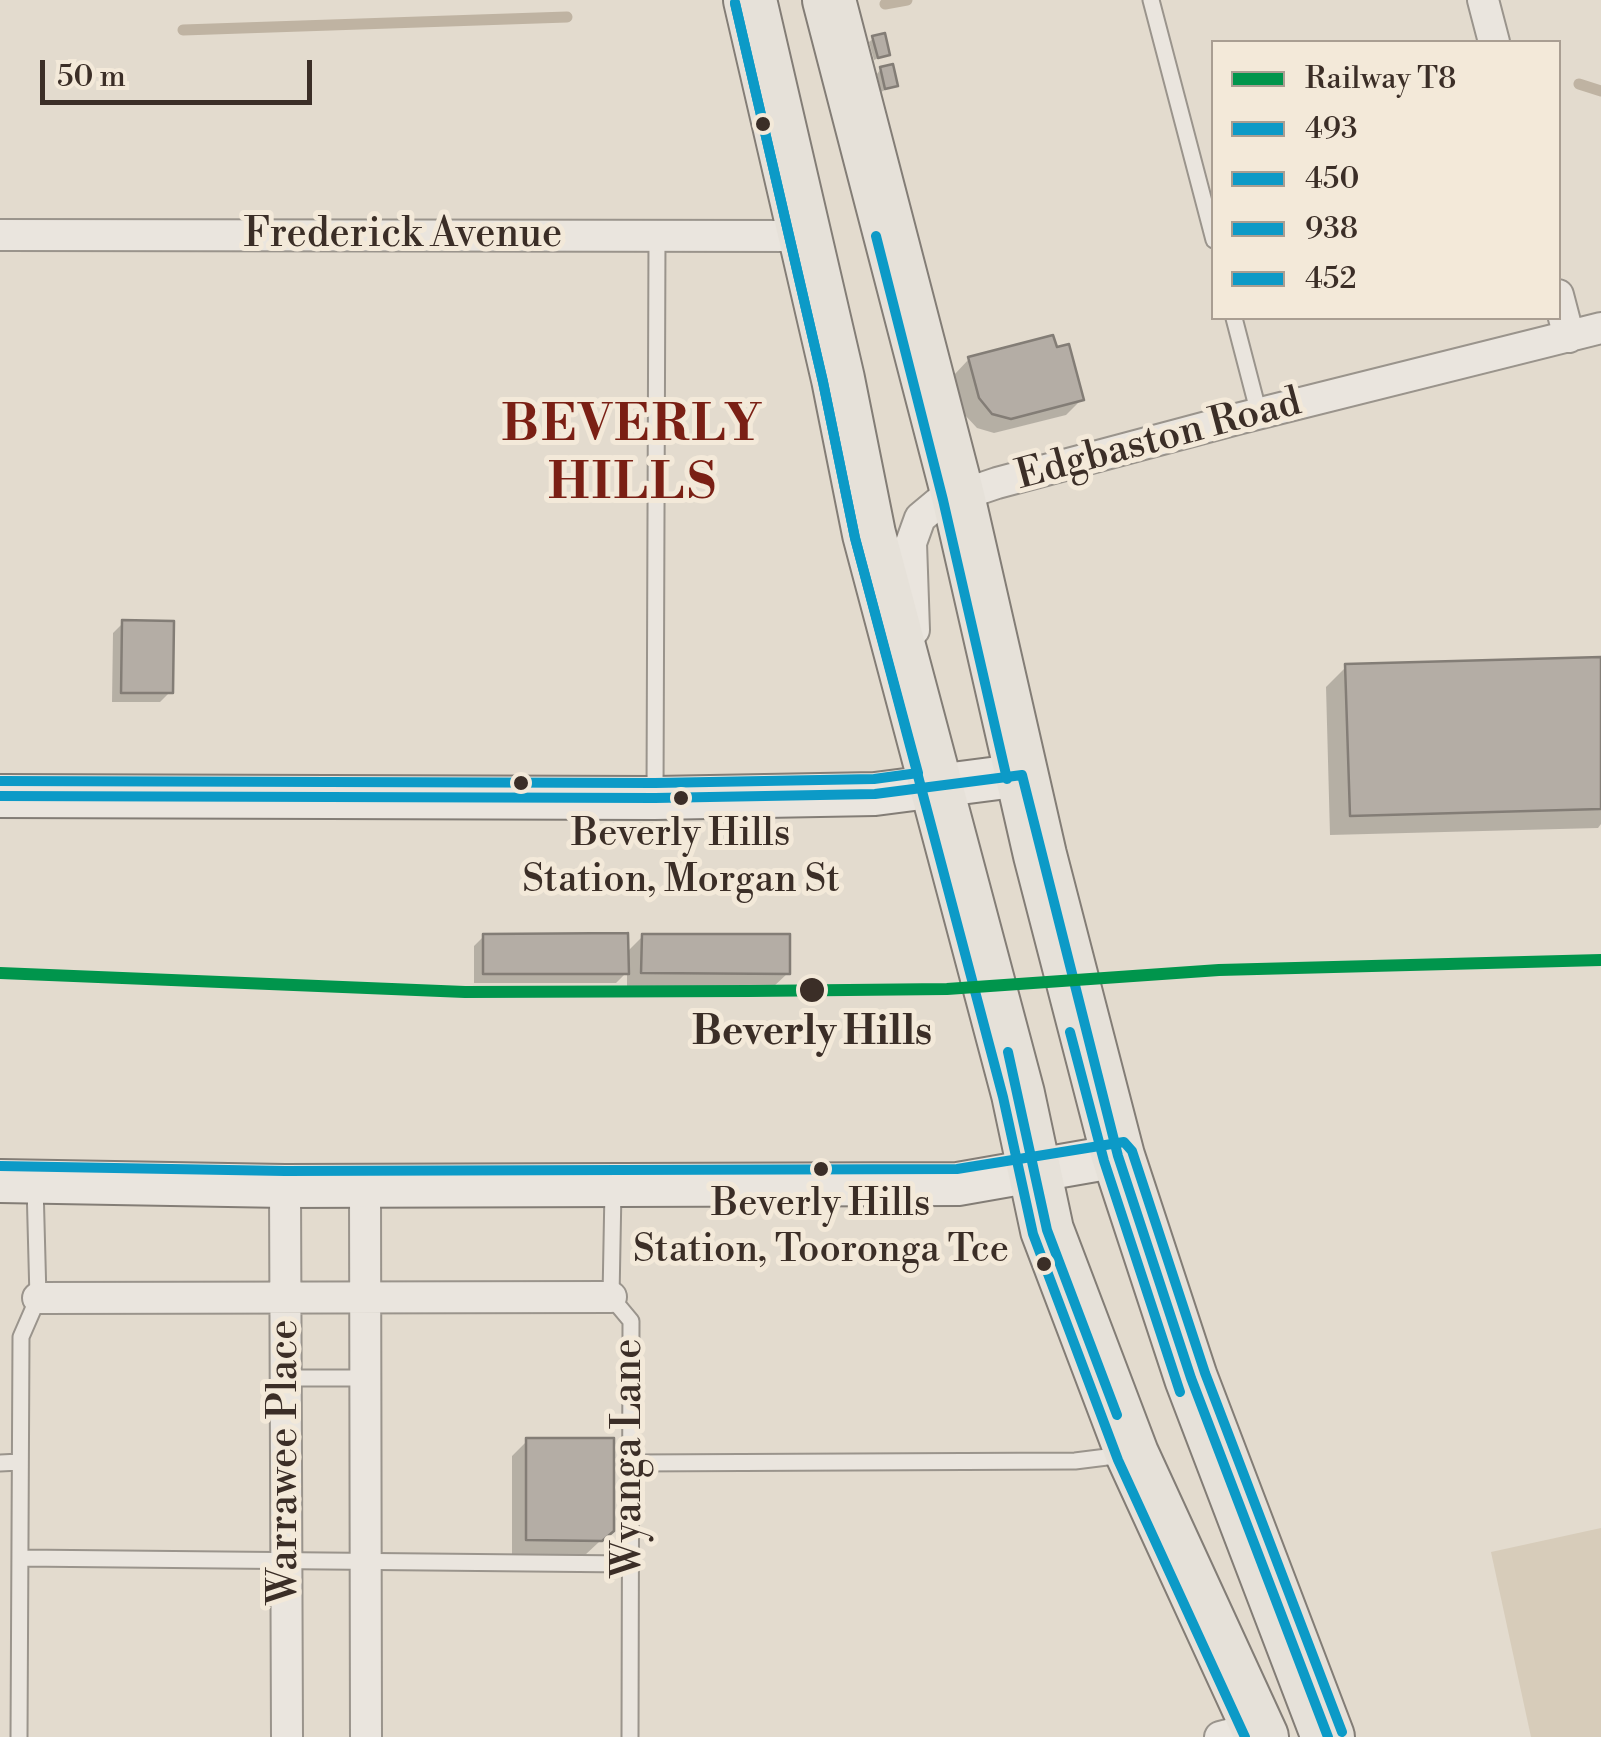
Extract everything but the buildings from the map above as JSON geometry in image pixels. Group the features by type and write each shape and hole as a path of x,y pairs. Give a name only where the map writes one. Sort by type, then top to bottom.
{"highway":[{"path":"750,0 869,534 1018,1094 1047,1230 1132,1454 1247,1734"},
{"path":"830,0 958,496 1040,854 1118,1156 1191,1378 1328,1737"}],"main road":[{"path":"0,796 656,798 875,794 1022,774"},
{"path":"17,1181 285,1186 958,1184 1118,1156"}],"street":[{"path":"1483,0 1493,40"},
{"name":"Frederick Avenue","path":"0,235 805,236"},
{"path":"1561,306 1569,336"},
{"name":"Edgbaston Road","path":"920,718 911,543 927,510 958,496 1259,414 1601,328"},
{"name":"Warrawee Place","path":"285,1186 287,1737"},
{"name":"Warrawee Place","path":"365,1186 366,1737"},
{"path":"38,1298 611,1297"}],"lane":[{"path":"1151,0 1211,229"},
{"path":"656,237 656,798"},
{"path":"1235,320 1259,414"},
{"path":"17,1181 38,1298 21,1338 19,1737"},
{"name":"Wyanga Lane","path":"613,1186 611,1297 630,1322 630,1737"},
{"path":"286,1378 365,1378"},
{"path":"631,1462 1074,1461 1132,1454"},
{"path":"0,1462 20,1462"},
{"path":"21,1558 630,1564"}],"shaded area":[{"path":"1601,1528 1601,1737 1531,1737 1491,1552"}],"waterway":[{"path":"885,4 907,0"},
{"path":"183,30 567,17"},
{"path":"1579,84 1601,91"}],"rail line":[{"name":"T8","path":"0,973 465,992 749,991 947,989 1219,970 1601,960"}],"transit line":[{"name":"450","path":"735,3 855,538 1003,1097 1033,1234 1118,1460 1245,1737"},
{"name":"452","path":"0,781 655,783 874,779 918,773 855,538 735,3"},
{"name":"450","path":"876,236 943,500 1007,779"},
{"name":"493","path":"0,796 655,798 875,794 1022,775 1118,1156 1191,1378 1328,1737"},
{"name":"450","path":"1070,1032 1104,1161 1180,1392"},
{"name":"493","path":"1008,1052 1047,1230 1117,1415"},
{"name":"938","path":"0,1166 285,1171 957,1169 1124,1142 1132,1151 1205,1373 1342,1732"}],"place":[{"name":"Beverly Hills Station, Morgan St","path":"681,798"},
{"name":"Beverly Hills","path":"812,990"},
{"name":"Beverly Hills Station, Tooronga Tce","path":"821,1169"}],"district":[{"name":"BEVERLY HILLS","path":"633,457"}]}
